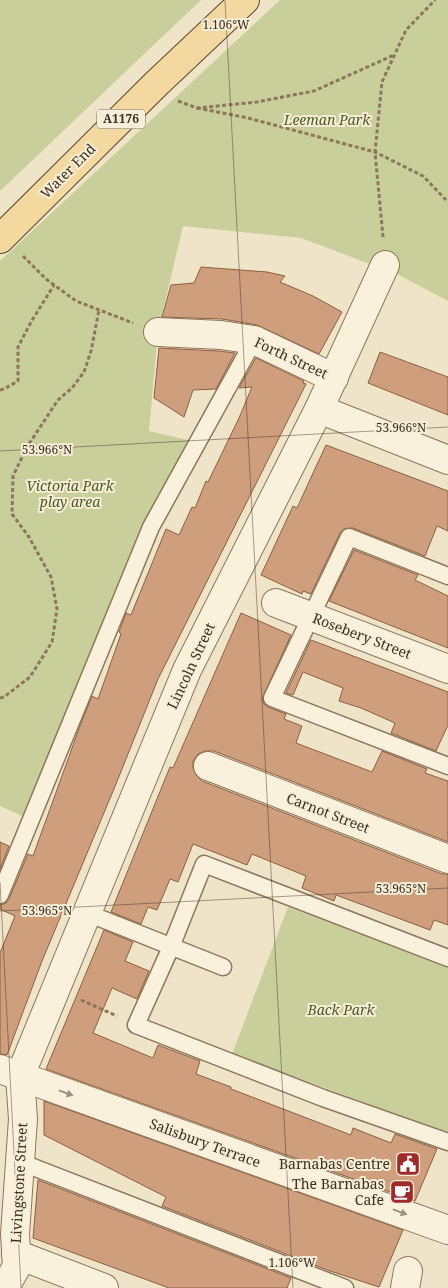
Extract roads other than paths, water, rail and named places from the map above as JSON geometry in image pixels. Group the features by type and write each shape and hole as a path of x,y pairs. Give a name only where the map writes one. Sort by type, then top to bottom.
{"main road":[{"name":"Water End","path":"0,239 156,84 245,0"}],"street":[{"name":"Lincoln Street","path":"10,1072 56,989 187,670 319,410 385,266"},
{"name":"Forth Street","path":"158,332 221,335 254,340 334,378"},
{"path":"319,410 448,460"},
{"name":"Rosebery Street","path":"276,603 448,670"},
{"name":"Carnot Street","path":"208,766 448,858"},
{"name":"Livingstone Street","path":"7,1288 8,1282 17,1266 15,1234 23,1119 23,1098 10,1072"},
{"name":"Salisbury Terrace","path":"10,1072 448,1230"},
{"path":"16,1254 97,1286"}],"lane":[{"path":"0,895 151,527 254,340"},
{"path":"448,576 349,536 309,616 272,698 448,766"},
{"path":"448,958 204,864 171,947 136,1025 324,1098 448,1142"},
{"path":"87,913 223,967"},
{"path":"20,1162 346,1288"}],"place":[{"name":"Barnabas Centre","path":"408,1164"},
{"name":"The Barnabas Cafe","path":"402,1192"}],"park label":[{"name":"Leeman Park","path":"327,120"},
{"name":"Victoria Park play area","path":"70,494"},
{"name":"Back Park","path":"341,1010"}]}
